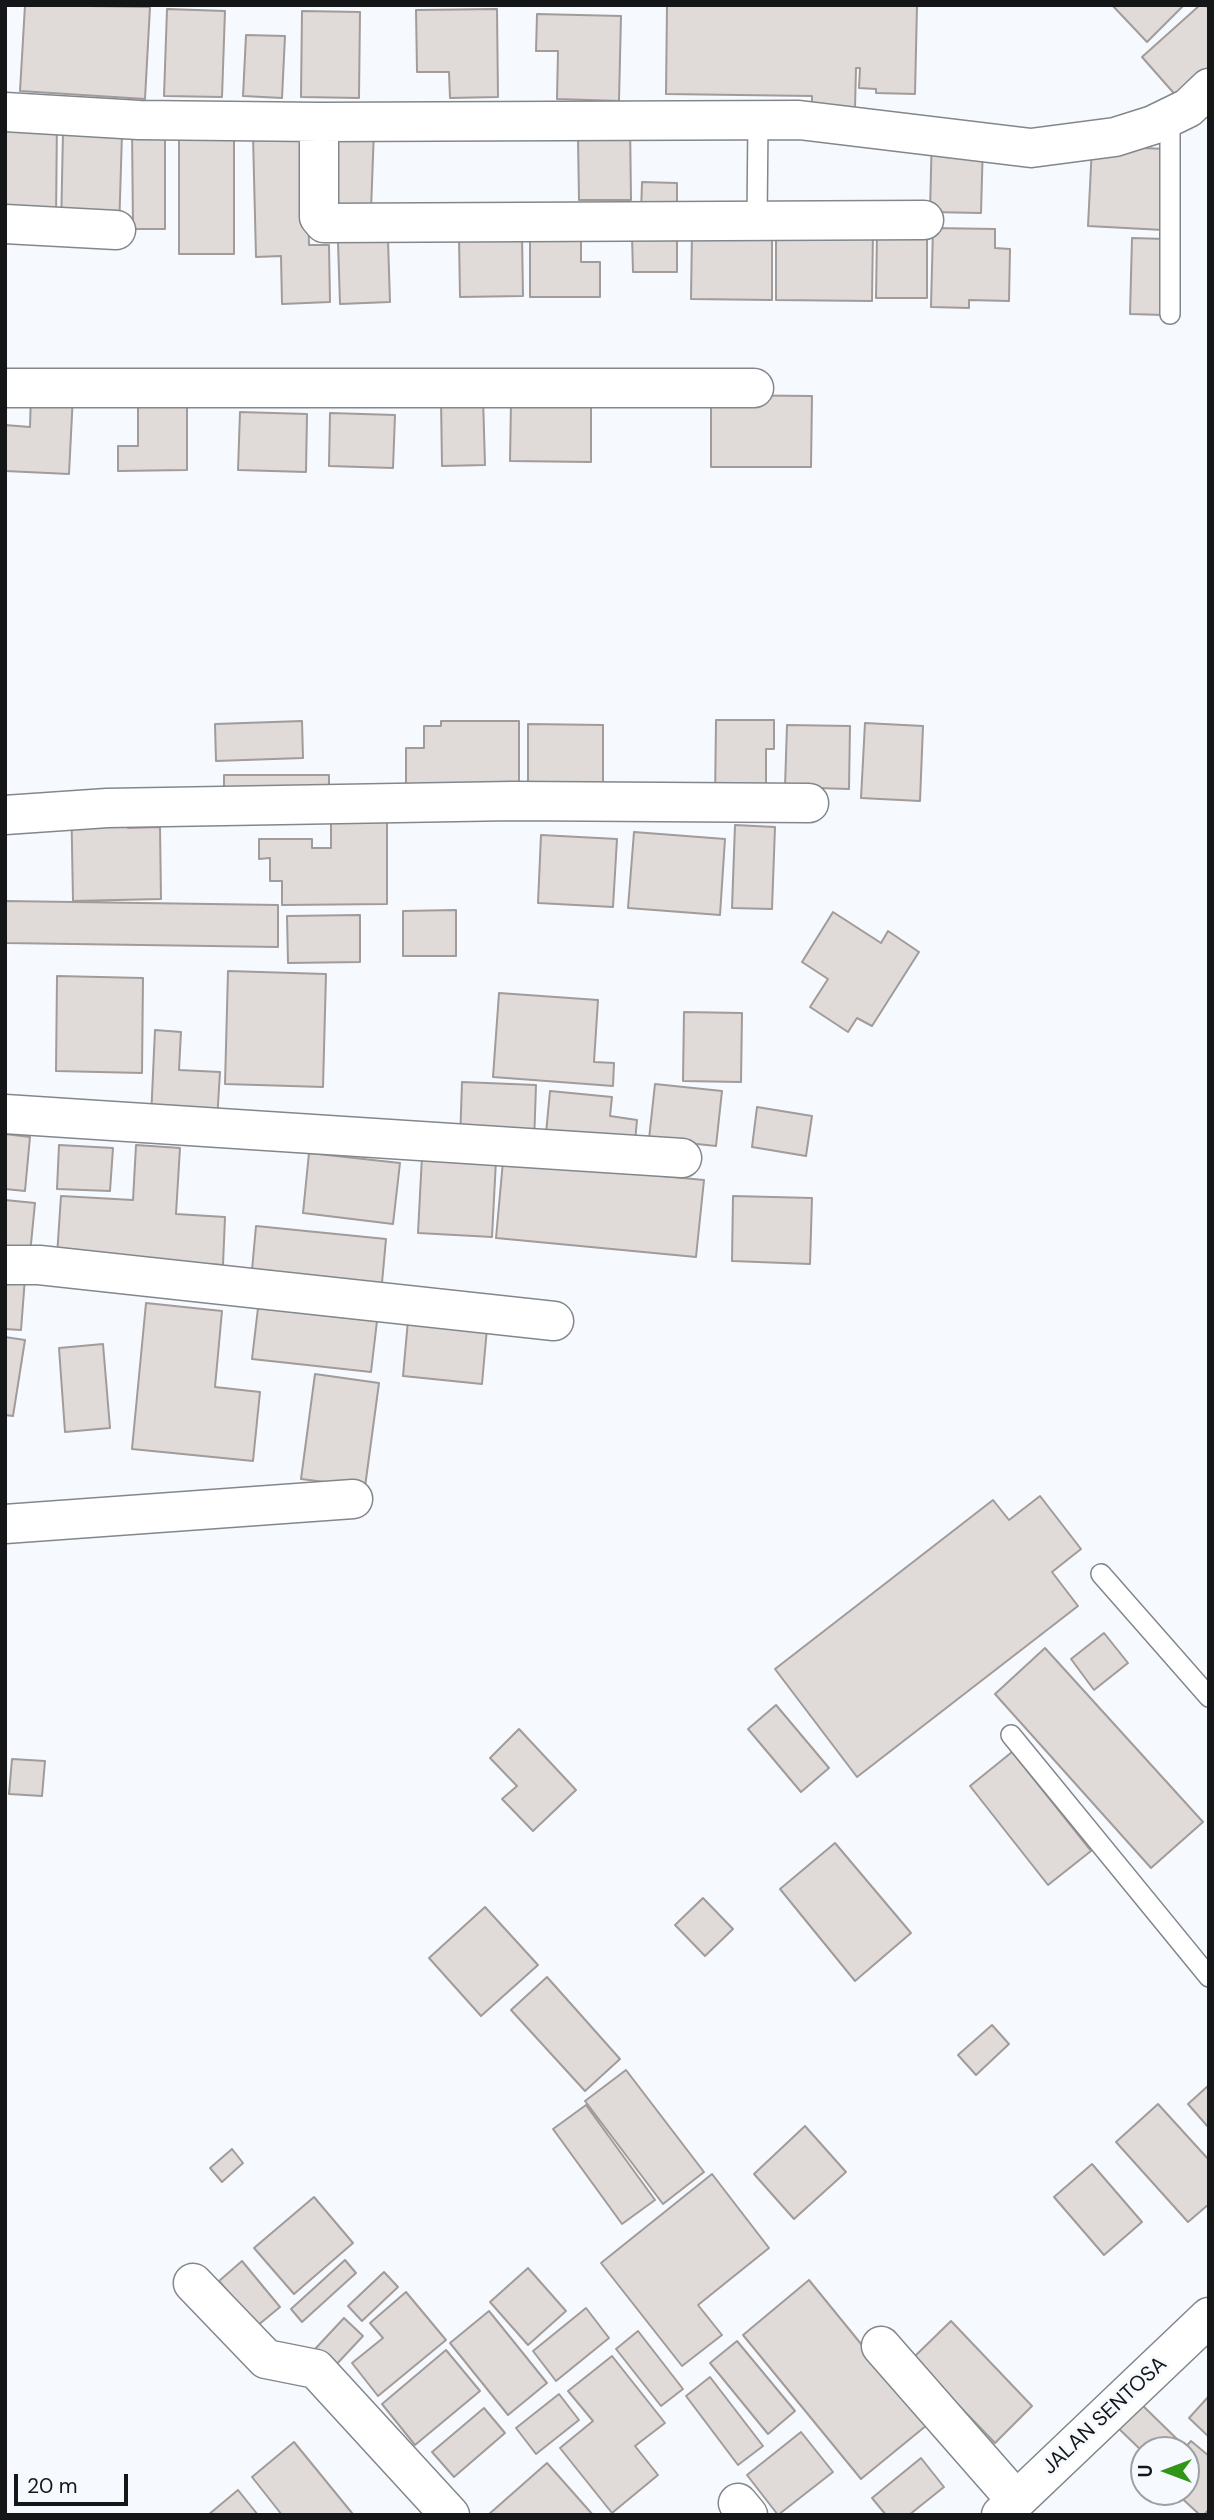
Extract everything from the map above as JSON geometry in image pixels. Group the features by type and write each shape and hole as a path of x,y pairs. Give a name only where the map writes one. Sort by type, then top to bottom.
{"street":[{"path":"5,112 139,120 319,122 799,120 1031,148 1115,137 1153,125 1188,108 1209,88"},
{"path":"319,122 319,217 324,223 924,220"},
{"path":"5,224 116,230"},
{"path":"5,388 754,388"},
{"path":"5,815 107,808 513,801 809,803"},
{"path":"5,1114 682,1158"},
{"path":"5,1265 39,1265 554,1321"},
{"path":"5,1524 354,1499"},
{"path":"192,2283 266,2359 316,2369 450,2515"},
{"name":"JALAN SENTOSA","path":"1008,2507 1209,2317"},
{"path":"881,2346 1008,2507"}],"lane":[{"path":"1170,117 1170,314"},
{"path":"757,221 758,120"},
{"path":"1101,1574 1209,1697"},
{"path":"1011,1735 1209,1977"}],"building":[{"path":"25,5 150,7 145,99 20,91"},
{"path":"667,5 917,5 915,94 876,93 876,89 859,88 860,68 856,68 855,108 812,107 812,96 666,94"},
{"path":"1112,5 1184,5 1147,42"},
{"path":"1200,5 1209,7 1209,71 1179,99 1142,57"},
{"path":"167,9 225,11 222,97 164,96"},
{"path":"497,9 498,97 450,98 449,72 417,72 416,10"},
{"path":"302,11 360,12 359,98 301,97"},
{"path":"537,14 621,16 619,101 557,99 558,51 536,51"},
{"path":"246,35 285,36 282,98 243,96"},
{"path":"5,117 57,117 56,222 5,222"},
{"path":"630,120 631,200 579,200 578,138"},
{"path":"332,128 374,130 371,210 329,209"},
{"path":"132,129 165,129 165,229 133,229"},
{"path":"932,131 983,142 981,213 930,212"},
{"path":"63,132 122,134 119,231 61,229"},
{"path":"179,132 234,132 234,254 179,254"},
{"path":"306,135 309,245 329,245 330,302 282,304 281,256 256,257 253,136"},
{"path":"1092,146 1167,149 1163,230 1088,226"},
{"path":"642,182 677,183 677,215 641,214"},
{"path":"933,228 995,229 995,248 1010,249 1009,301 969,300 969,308 931,307"},
{"path":"776,230 873,231 872,301 776,300"},
{"path":"692,231 772,232 772,300 691,299"},
{"path":"877,231 927,231 927,298 876,298"},
{"path":"522,235 523,296 460,297 459,236"},
{"path":"632,236 677,236 677,272 633,272"},
{"path":"530,238 581,238 581,262 600,262 600,297 530,297"},
{"path":"1132,238 1166,239 1164,315 1130,314"},
{"path":"388,240 390,302 340,304 338,242"},
{"path":"31,393 73,395 69,474 5,471 5,425 30,427"},
{"path":"138,395 187,395 187,470 118,471 118,446 138,446"},
{"path":"711,395 812,396 811,467 711,467"},
{"path":"483,397 485,465 442,466 441,399"},
{"path":"511,401 591,402 591,462 510,461"},
{"path":"240,412 307,414 306,472 238,470"},
{"path":"330,413 395,415 393,468 329,466"},
{"path":"716,720 774,720 774,749 766,749 766,802 715,801"},
{"path":"302,721 303,758 216,761 215,724"},
{"path":"441,721 519,721 519,802 406,790 406,748 424,748 424,726 441,726"},
{"path":"865,723 923,726 920,801 861,798"},
{"path":"528,724 603,725 603,791 528,790"},
{"path":"787,725 850,726 849,789 785,787"},
{"path":"224,775 329,775 329,821 224,821"},
{"path":"71,791 127,791 128,828 160,827 161,899 73,901"},
{"path":"331,816 387,816 387,904 282,905 282,881 270,881 270,858 259,859 259,839 312,839 312,848 331,848"},
{"path":"735,825 775,827 772,909 732,908"},
{"path":"634,832 725,839 720,915 628,908"},
{"path":"541,835 617,839 613,907 538,903"},
{"path":"5,901 278,905 278,947 5,943"},
{"path":"456,910 456,956 403,956 403,911"},
{"path":"833,912 881,943 888,931 919,952 872,1026 857,1018 848,1032 810,1007 828,979 802,962"},
{"path":"360,915 360,962 288,963 287,916"},
{"path":"228,971 326,974 323,1087 225,1084"},
{"path":"57,976 143,978 142,1073 56,1071"},
{"path":"499,993 598,1000 594,1062 614,1063 613,1086 493,1077"},
{"path":"684,1012 742,1013 741,1082 683,1081"},
{"path":"155,1030 181,1032 179,1070 220,1072 217,1121 151,1118"},
{"path":"462,1082 536,1085 534,1144 460,1142"},
{"path":"655,1084 722,1091 716,1146 649,1139"},
{"path":"550,1091 612,1097 610,1116 637,1120 634,1153 545,1144"},
{"path":"757,1107 812,1116 806,1156 752,1147"},
{"path":"5,1134 30,1137 25,1191 5,1189"},
{"path":"59,1145 113,1148 110,1191 57,1189"},
{"path":"136,1145 180,1148 176,1214 225,1217 223,1265 57,1256 61,1196 133,1200"},
{"path":"309,1153 400,1163 393,1224 303,1213"},
{"path":"422,1156 496,1160 492,1237 418,1233"},
{"path":"503,1161 704,1180 696,1257 496,1238"},
{"path":"733,1196 812,1198 810,1264 732,1261"},
{"path":"5,1200 35,1203 30,1254 5,1252"},
{"path":"256,1226 386,1239 381,1294 251,1281"},
{"path":"5,1276 25,1278 21,1330 5,1329"},
{"path":"146,1303 222,1311 215,1387 260,1392 253,1461 132,1449"},
{"path":"258,1308 377,1321 371,1372 252,1359"},
{"path":"408,1320 487,1328 482,1384 403,1376"},
{"path":"5,1337 25,1340 13,1416 5,1415"},
{"path":"103,1344 110,1428 65,1432 59,1348"},
{"path":"315,1374 379,1383 365,1487 301,1479"},
{"path":"1040,1496 1081,1549 1052,1572 1078,1606 857,1777 775,1669 993,1500 1009,1520"},
{"path":"1104,1633 1128,1663 1094,1690 1071,1659"},
{"path":"1045,1648 1203,1822 1151,1868 995,1694"},
{"path":"776,1705 829,1768 801,1792 748,1729"},
{"path":"519,1729 576,1790 533,1831 502,1799 517,1786 490,1758"},
{"path":"1012,1752 1091,1851 1048,1885 970,1786"},
{"path":"12,1759 45,1761 42,1796 9,1794"},
{"path":"835,1843 911,1933 855,1981 780,1889"},
{"path":"703,1898 733,1929 705,1956 675,1925"},
{"path":"485,1907 538,1965 481,2016 429,1958"},
{"path":"547,1977 620,2059 585,2091 511,2010"},
{"path":"992,2025 1009,2044 976,2075 958,2055"},
{"path":"626,2070 704,2172 663,2204 585,2101"},
{"path":"1209,2085 1209,2128 1188,2104"},
{"path":"1158,2104 1209,2160 1209,2204 1188,2222 1116,2142"},
{"path":"586,2105 655,2200 622,2224 553,2129"},
{"path":"805,2126 846,2172 794,2219 754,2174"},
{"path":"232,2149 243,2163 222,2182 210,2168"},
{"path":"1092,2164 1142,2222 1104,2255 1054,2197"},
{"path":"712,2174 769,2248 698,2305 722,2335 682,2366 601,2263"},
{"path":"314,2197 353,2243 294,2294 254,2248"},
{"path":"345,2260 356,2273 302,2322 291,2309"},
{"path":"242,2261 280,2307 257,2326 219,2281"},
{"path":"528,2268 566,2311 528,2345 490,2302"},
{"path":"384,2272 398,2287 362,2321 348,2306"},
{"path":"809,2280 927,2425 861,2479 743,2335"},
{"path":"406,2292 446,2340 378,2396 352,2363 383,2338 370,2323"},
{"path":"586,2308 609,2338 556,2381 533,2351"},
{"path":"489,2311 547,2383 508,2415 450,2343"},
{"path":"344,2318 363,2336 334,2367 315,2349"},
{"path":"951,2321 1032,2406 995,2443 913,2358"},
{"path":"638,2331 683,2389 661,2406 616,2349"},
{"path":"737,2341 795,2411 768,2434 710,2363"},
{"path":"446,2350 480,2391 415,2445 382,2404"},
{"path":"612,2356 665,2423 635,2446 658,2475 612,2513 560,2448 593,2421 568,2391"},
{"path":"710,2377 763,2446 738,2465 686,2396"},
{"path":"559,2394 579,2420 536,2454 516,2428"},
{"path":"1209,2396 1209,2437 1189,2418"},
{"path":"1138,2401 1174,2436 1130,2436 1130,2439 1115,2425"},
{"path":"484,2408 505,2433 454,2477 432,2452"},
{"path":"801,2432 833,2472 778,2515 747,2475"},
{"path":"294,2442 351,2515 282,2515 252,2477"},
{"path":"1200,2448 1209,2456 1209,2509 1204,2515 1200,2515 1190,2506 1200,2506"},
{"path":"921,2458 944,2487 909,2515 886,2515 872,2498"},
{"path":"547,2463 593,2515 488,2515"},
{"path":"238,2490 258,2515 208,2515"}]}
